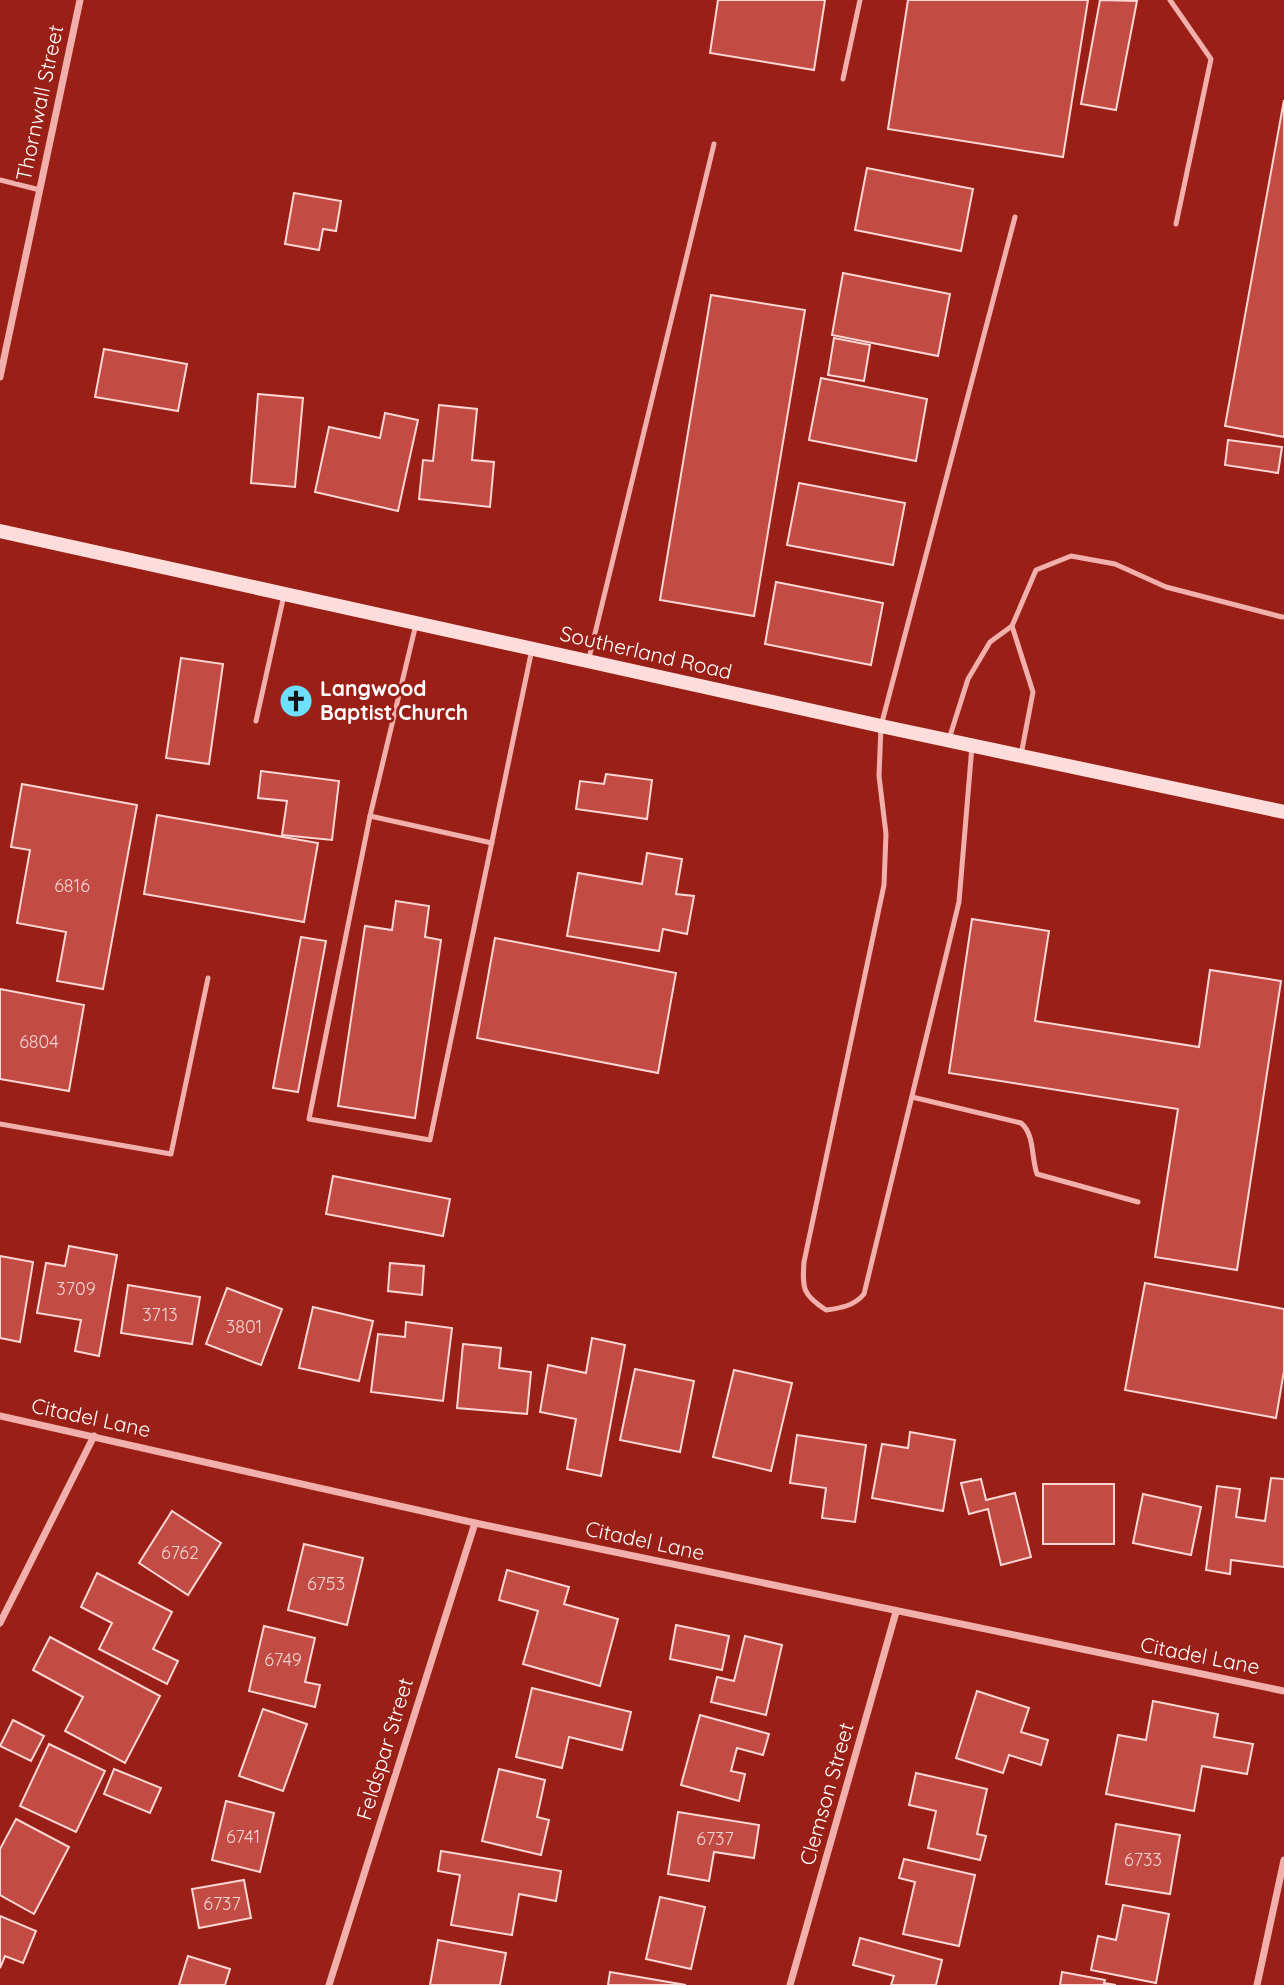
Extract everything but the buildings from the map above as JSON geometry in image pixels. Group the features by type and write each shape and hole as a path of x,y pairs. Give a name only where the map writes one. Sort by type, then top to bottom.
{"street":[{"name":"Thornwall Street","path":"0,377 80,0"},
{"name":"Southerland Road","path":"0,531 1021,757 1284,812"},
{"name":"Citadel Lane","path":"0,1416 475,1523 1284,1691"},
{"path":"0,1623 94,1436"},
{"name":"Feldspar Street","path":"329,1985 475,1523"},
{"name":"Clemson Street","path":"790,1985 897,1612"},
{"path":"1257,1985 1284,1860"}],"lane":[{"path":"842,79 860,0"},
{"path":"1170,0 1211,59 1176,224"},
{"path":"589,661 714,144"},
{"path":"0,180 40,190"},
{"path":"972,746 959,902 864,1294 859,1300 845,1307 826,1310 810,1299 803,1286 804,1262 884,885 886,834 879,776 881,726 1015,217"},
{"path":"948,741 968,679 990,642 1012,626 1036,570 1071,556 1115,564 1166,587 1282,617"},
{"path":"256,721 284,595"},
{"path":"416,624 370,816 309,1119 430,1140 532,649"},
{"path":"1012,626 1033,692 1021,757"},
{"path":"370,816 492,843"},
{"path":"0,1124 171,1154 208,978"},
{"path":"912,1097 1021,1122 1029,1130 1037,1174 1138,1202"}],"place":[{"name":"Langwood Baptist Church","path":"296,701"}]}
